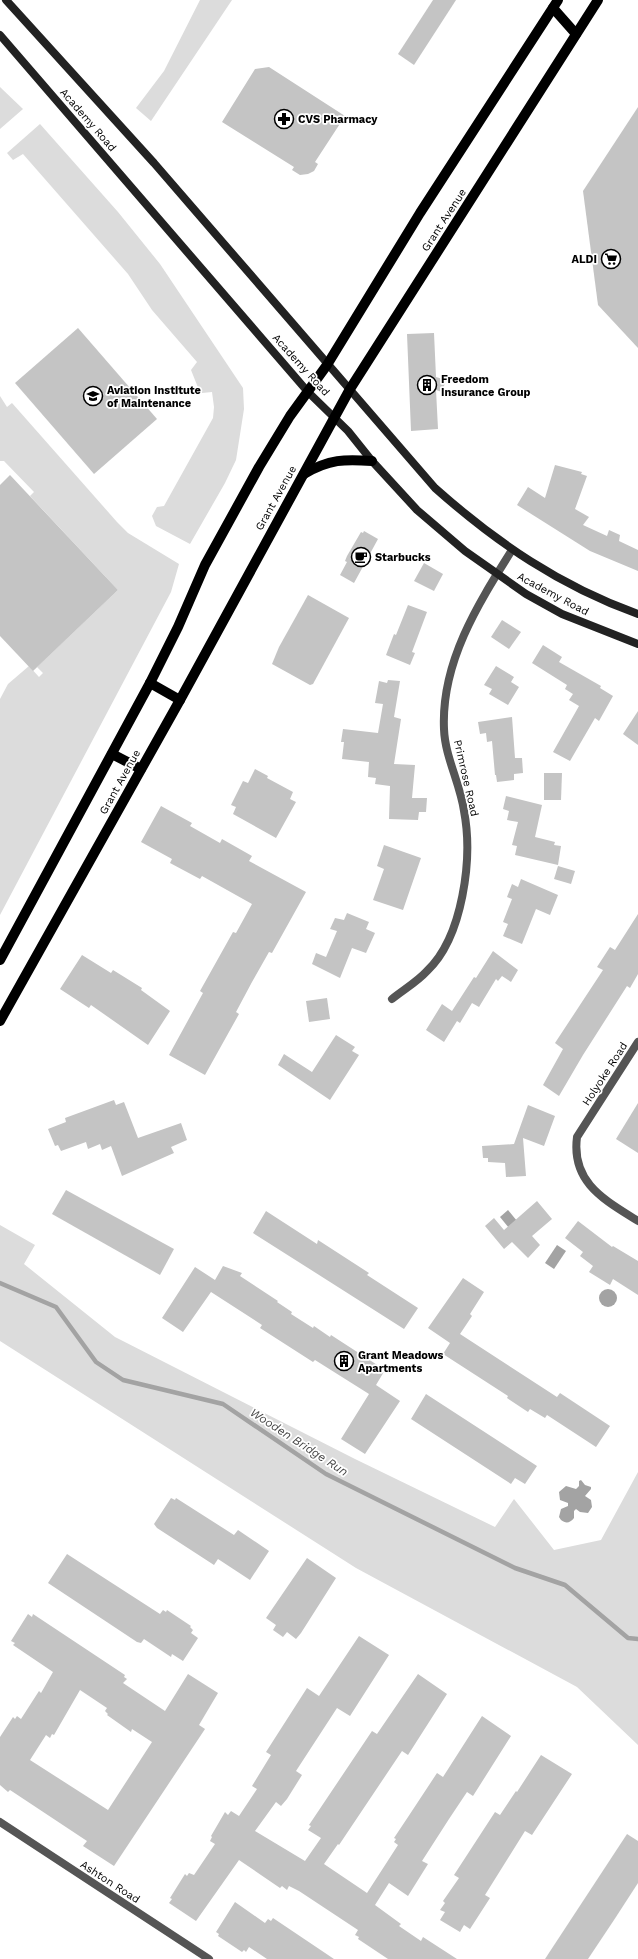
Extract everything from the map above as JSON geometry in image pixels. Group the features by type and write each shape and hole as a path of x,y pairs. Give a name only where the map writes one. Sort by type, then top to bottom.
{"main road":[{"name":"Academy Road","path":"6,0 154,163 327,365 350,389 436,488 512,550 542,569 587,593 638,614"},
{"name":"Grant Avenue","path":"0,1022 180,700 350,389 598,0"},
{"name":"Grant Avenue","path":"0,960 150,683 178,627 205,565 228,521 290,416 327,365 420,212 556,4"},
{"path":"556,4 576,34"},
{"name":"Academy Road","path":"0,35 308,392 348,432 372,461 433,525 496,575 526,594 562,614 638,644"},
{"path":"303,475 318,465 338,460 372,461"},
{"path":"150,683 180,700"},
{"path":"112,754 141,769"}],"street":[{"name":"Primrose Road","path":"392,1000 428,971 447,944 460,911 465,882 467,837 464,810 444,729 447,692 458,648 480,601 512,550"},
{"name":"Holyoke Road","path":"638,1042 577,1137 575,1146 579,1170 592,1189 600,1197 638,1221"},
{"name":"Ashton Road","path":"0,1822 208,1959"}],"shaded area":[{"path":"200,0 232,0 151,121 136,108 164,71"},
{"path":"0,87 23,109 0,129"},
{"path":"40,124 118,212 160,264 243,388 244,409 236,460 225,483 190,544 156,526 152,516 157,507 164,506 213,418 214,407 212,392 202,393 199,390 191,370 197,362 152,310 128,274 23,154 13,160 7,153"},
{"path":"0,396 7,407 12,403 128,533 179,564 171,592 0,915 0,699 8,684 29,666 39,677 43,673 37,667 118,590 30,496 34,492 4,461 0,461"},
{"path":"508,1210 522,1227 514,1234 500,1217"},
{"path":"0,1225 35,1245 24,1264 115,1337 355,1459 495,1527 514,1499 554,1550 601,1540 638,1472 638,1745 577,1687 356,1568 0,1341"},
{"path":"557,1245 566,1251 554,1269 545,1263"},
{"path":"608,1289 614,1292 617,1298 614,1304 608,1307 602,1304 599,1298 602,1292"},
{"path":"581,1480 585,1485 591,1487 585,1496 591,1500 592,1507 588,1513 580,1512 576,1509 574,1511 574,1518 569,1522 565,1522 559,1517 561,1509 568,1506 568,1503 560,1500 559,1492 566,1486 576,1489 579,1486 579,1481"}],"building":[{"path":"433,0 456,0 414,65 398,54"},
{"name":"CVS Pharmacy","path":"269,67 345,116 315,162 318,164 314,171 308,174 300,175 292,170 294,167 222,122 255,69"},
{"path":"638,107 638,348 598,305 583,191"},
{"path":"78,328 157,419 94,474 15,383"},
{"name":"Freedom Insurance Group","path":"434,333 436,377 446,380 442,392 436,390 438,429 411,431 407,334"},
{"path":"555,465 582,472 581,474 587,476 575,509 589,517 583,525 607,536 609,530 620,535 619,541 638,550 638,571 590,551 517,505 528,487 545,498"},
{"path":"10,475 118,590 33,671 0,636 0,485"},
{"name":"Starbucks","path":"364,531 378,539 354,583 340,575 347,562 345,561 347,556 361,532 363,533"},
{"path":"424,563 443,574 434,591 414,581"},
{"path":"308,595 349,618 313,684 310,685 272,664 279,647"},
{"path":"408,605 427,612 412,652 415,653 410,665 386,655"},
{"path":"502,620 521,632 509,649 491,637"},
{"path":"543,645 562,657 559,662 601,686 600,688 613,696 599,721 595,718 570,761 553,752 579,706 569,700 573,694 565,689 567,685 532,663"},
{"path":"496,666 514,677 511,682 519,687 508,705 489,694 492,689 484,685"},
{"path":"388,680 400,681 394,717 401,719 394,764 415,765 412,798 427,798 426,812 419,812 418,820 389,819 390,786 375,784 376,778 368,777 369,762 342,759 344,742 341,742 343,729 378,733 383,704 375,703 379,681 387,683"},
{"path":"638,711 638,745 623,734"},
{"path":"512,717 515,758 522,758 523,773 514,774 514,780 497,782 492,741 487,742 486,733 480,734 478,722"},
{"path":"255,769 268,776 267,778 293,792 290,799 296,802 276,838 233,814 236,807 231,805 243,781 248,783"},
{"path":"544,773 562,773 561,800 544,800"},
{"path":"506,796 542,805 535,837 555,842 554,845 561,846 558,865 515,855 517,846 512,845 518,822 507,820 509,811 503,809"},
{"path":"161,806 192,823 190,826 220,843 222,839 252,856 249,861 306,892 272,953 269,952 252,982 236,1012 239,1014 205,1075 169,1055 203,993 200,991 233,932 236,933 252,904 202,876 200,879 170,863 172,859 141,842"},
{"path":"384,845 421,858 403,910 373,900 384,869 377,866"},
{"path":"558,866 575,871 571,884 554,879"},
{"path":"521,879 558,895 550,915 536,909 522,944 503,936 508,924 503,922 512,899 507,897 512,884 518,887"},
{"path":"347,913 369,922 366,929 375,933 366,953 352,948 340,978 312,964 316,953 326,957 337,931 330,929 335,918 344,920"},
{"path":"638,914 638,974 630,988 627,986 559,1096 543,1085 563,1049 555,1043 603,970 597,967 610,947 615,950"},
{"path":"493,951 518,970 511,982 502,976 498,981 496,979 479,1007 472,1003 460,1023 457,1021 444,1042 426,1030 442,1004 452,1011"},
{"path":"82,955 111,973 113,970 142,988 141,990 170,1011 148,1045 91,1005 89,1008 60,989"},
{"path":"327,998 330,1019 309,1022 306,1001"},
{"path":"336,1035 355,1047 352,1051 359,1055 330,1100 278,1065 284,1054 312,1072"},
{"path":"114,1100 116,1105 124,1102 138,1138 181,1123 187,1140 171,1147 174,1153 122,1176 111,1146 102,1150 100,1144 88,1149 86,1142 61,1151 58,1145 55,1146 48,1129 66,1122 65,1118"},
{"path":"638,1103 638,1153 616,1139"},
{"path":"528,1105 555,1116 544,1146 523,1138 526,1176 506,1177 505,1163 488,1162 488,1158 483,1158 482,1146 514,1144"},
{"path":"66,1190 174,1249 160,1275 52,1214"},
{"path":"537,1201 552,1219 532,1236 540,1245 528,1258 512,1242 504,1249 485,1226 494,1218 504,1230"},
{"name":"Grant Meadows Apartments","path":"266,1211 317,1244 318,1240 369,1273 367,1275 418,1308 404,1329 253,1233"},
{"path":"578,1221 612,1247 613,1246 638,1261 638,1295 613,1279 610,1285 589,1272 593,1266 580,1256 583,1252 565,1238"},
{"name":"Grant Meadows Apartments","path":"223,1266 242,1273 240,1276 278,1301 277,1302 292,1312 291,1314 313,1328 314,1326 330,1337 331,1335 385,1370 376,1385 400,1401 365,1454 341,1439 369,1394 315,1360 313,1362 260,1328 262,1325 211,1292 183,1332 162,1318 195,1267 215,1280"},
{"name":"Grant Meadows Apartments","path":"463,1278 484,1292 470,1314 472,1316 460,1334 557,1397 560,1393 610,1426 596,1447 547,1415 545,1418 530,1409 528,1412 507,1398 508,1396 443,1354 450,1343 428,1328"},
{"name":"Grant Meadows Apartments","path":"426,1394 537,1466 525,1484 515,1478 511,1484 411,1419"},
{"path":"171,1498 175,1500 176,1498 234,1535 238,1530 269,1551 250,1580 218,1559 214,1565 157,1528 154,1524"},
{"path":"67,1554 160,1614 163,1610 166,1612 167,1610 191,1626 190,1627 193,1630 191,1633 198,1638 183,1661 172,1654 171,1657 144,1639 141,1643 137,1642 48,1583"},
{"path":"307,1558 336,1578 296,1639 287,1632 283,1637 273,1630 276,1625 266,1618"},
{"path":"28,1614 32,1617 33,1614 125,1675 124,1677 127,1679 123,1683 165,1711 188,1674 218,1693 199,1725 205,1729 114,1866 83,1846 87,1841 10,1790 8,1792 0,1785 0,1737 13,1717 15,1719 17,1716 21,1719 39,1691 41,1693 53,1672 13,1645 15,1643 11,1641","holes":["80,1690 107,1708 105,1711 108,1714 107,1715 131,1732 132,1729 152,1742 108,1810 30,1760 46,1735 50,1738 52,1734 54,1735"]},
{"path":"359,1636 389,1655 350,1716 337,1708 296,1771 302,1775 287,1799 281,1806 276,1802 255,1831 305,1861 321,1838 308,1830 311,1826 309,1825 372,1731 377,1734 418,1674 447,1694 408,1755 402,1751 339,1845 338,1844 324,1864 367,1893 398,1845 394,1842 396,1839 394,1838 437,1773 443,1777 482,1716 511,1736 473,1796 467,1792 449,1819 422,1861 428,1864 408,1896 389,1883 375,1905 401,1924 399,1926 421,1941 423,1937 457,1959 388,1959 358,1939 359,1937 355,1935 358,1930 299,1891 289,1886 287,1890 282,1886 280,1888 239,1860 196,1921 169,1903 172,1899 170,1898 185,1874 187,1876 189,1873 194,1875 215,1844 210,1841 211,1836 225,1812 228,1815 231,1811 239,1816 257,1789 252,1786 271,1755 266,1752 307,1688 319,1696"},
{"path":"541,1755 572,1774 532,1835 525,1831 485,1895 490,1898 470,1929 464,1925 460,1932 440,1920 445,1912 440,1910 445,1903 443,1901 459,1878 454,1875 495,1812 500,1815"},
{"path":"627,1834 638,1841 638,1883 614,1920 588,1959 545,1959"},
{"path":"235,1902 265,1923 268,1919 271,1921 273,1918 334,1959 267,1959 249,1947 246,1952 244,1950 242,1952 218,1936 219,1934 216,1932"}],"waterway":[{"name":"Wooden Bridge Run","path":"0,1283 56,1307 96,1362 123,1380 223,1404 326,1474 515,1568 565,1585 628,1638 638,1639"}],"place":[{"name":"CVS Pharmacy","path":"284,119"},
{"name":"ALDI","path":"611,259"},
{"name":"Freedom Insurance Group","path":"427,385"},
{"name":"Aviation Institute of Maintenance","path":"93,396"},
{"name":"Starbucks","path":"361,557"},
{"name":"Grant Meadows Apartments","path":"344,1361"}]}
